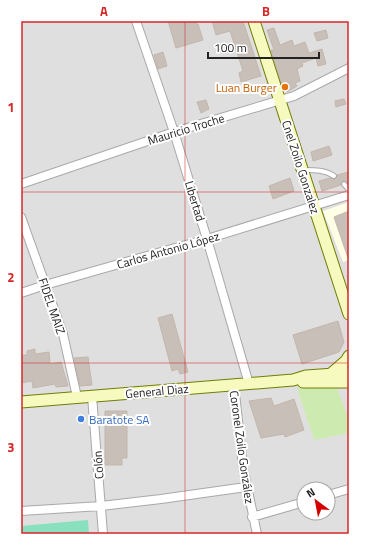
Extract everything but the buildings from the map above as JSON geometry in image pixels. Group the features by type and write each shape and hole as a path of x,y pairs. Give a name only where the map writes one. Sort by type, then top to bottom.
{"main road":[{"name":"Cnel Zoilo Gonzalez","path":"254,21 349,314"},
{"path":"332,374 346,361 349,356"},
{"path":"293,380 306,376 349,373"},
{"name":"General Diaz","path":"21,402 293,380"},
{"path":"293,380 305,383 349,382"}],"street":[{"name":"Libertad","path":"136,21 174,132 249,384"},
{"name":"Mauricio Troche","path":"21,184 174,132 294,96 349,68"},
{"name":"Carlos Antonio López","path":"21,293 207,239 349,195"},
{"name":"FIDEL MAIZ","path":"21,217 62,334 77,397"},
{"name":"Coronel Zoilo González","path":"234,384 243,467 256,534"},
{"name":"Colón","path":"92,396 103,534"},
{"path":"21,511 101,506 161,499 246,486"},
{"path":"336,494 349,490"},
{"path":"252,517 296,504"}],"lane":[{"path":"302,170 321,170 334,176"},
{"path":"344,184 349,190"}],"shaded area":[{"path":"21,21 349,21 349,534 21,534"},
{"path":"349,202 349,260 343,262 323,211"}],"green space":[{"path":"336,385 349,420 349,433 314,440 297,388"},
{"path":"88,520 89,534 21,534 21,526"}],"place":[{"name":"Luan Burger","path":"285,87"},
{"name":"Baratote SA","path":"81,419"}]}
